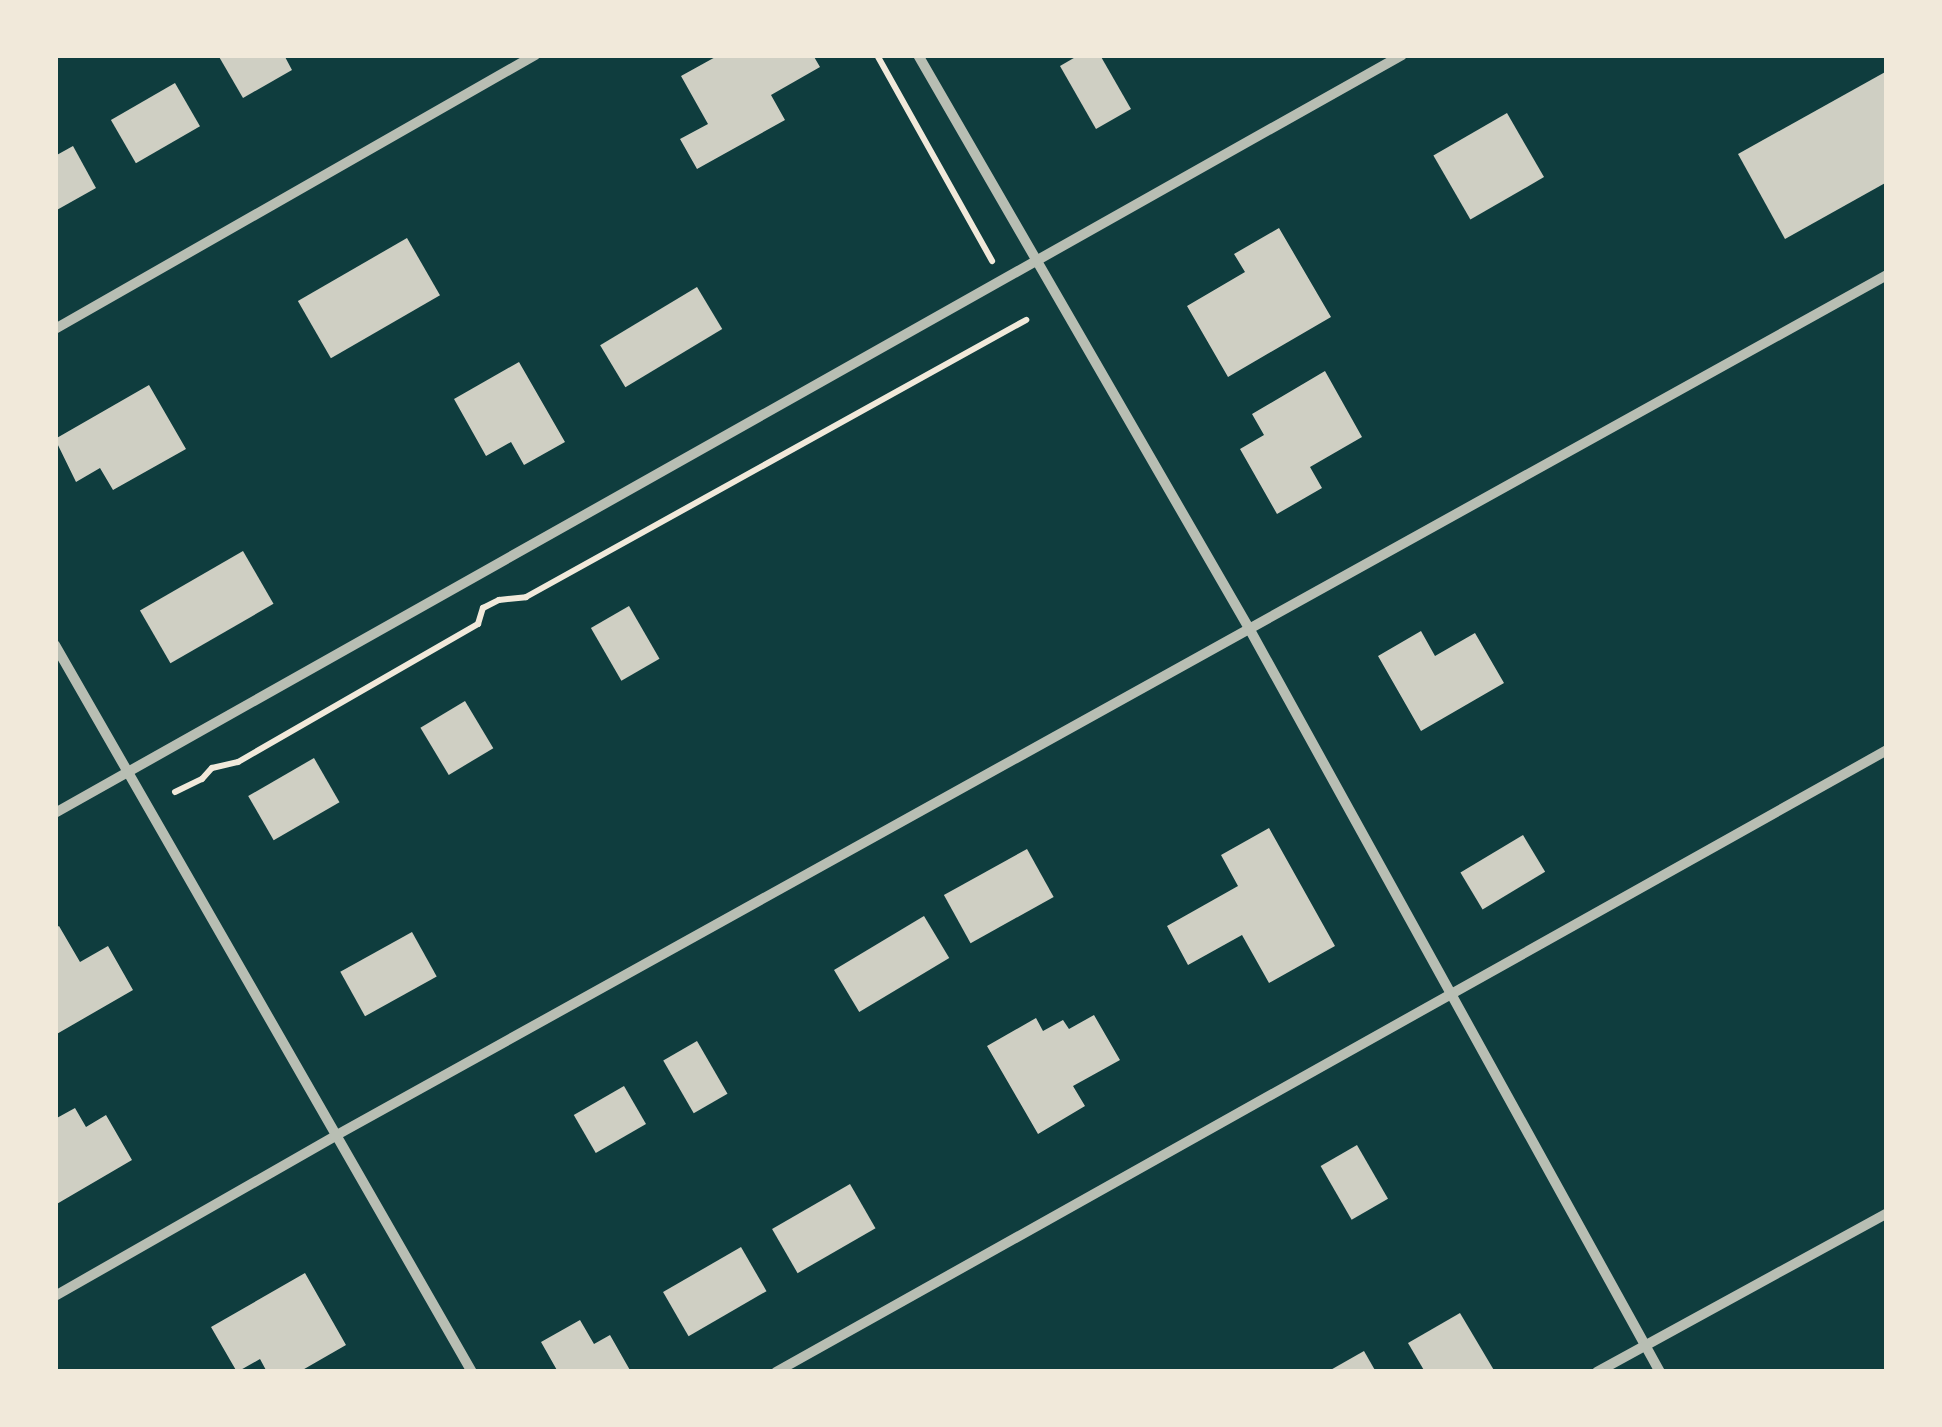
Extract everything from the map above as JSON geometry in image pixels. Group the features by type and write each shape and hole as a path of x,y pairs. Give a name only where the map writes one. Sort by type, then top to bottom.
{"street":[{"path":"55,329 535,55"},
{"path":"918,55 1250,630 1660,1372"},
{"path":"55,813 1402,55"},
{"path":"55,1296 335,1136 1887,275"},
{"path":"55,644 472,1372"},
{"path":"776,1372 1887,750"},
{"path":"1596,1372 1887,1213"}],"path":[{"path":"877,55 995,267"},
{"path":"175,792 202,779 212,768 238,762 478,624 483,608 499,600 526,598 1026,320"}],"building":[{"path":"218,55 284,55 292,70 243,98"},
{"path":"719,55 813,55 820,67 771,95 785,120 697,169 680,139 708,124 681,76"},
{"path":"1079,55 1100,55 1131,109 1096,129 1060,66"},
{"path":"1887,71 1887,182 1785,239 1738,154"},
{"path":"175,83 200,126 136,163 111,120"},
{"path":"1507,113 1544,177 1470,220 1433,156"},
{"path":"73,146 96,188 55,211 55,156"},
{"path":"1279,228 1331,317 1228,377 1187,306 1245,272 1234,254"},
{"path":"407,238 440,295 331,358 298,301"},
{"path":"697,287 722,329 625,387 600,345"},
{"path":"519,362 565,442 524,465 511,442 486,456 454,399"},
{"path":"1325,371 1362,437 1310,467 1322,488 1277,514 1240,449 1264,435 1252,414"},
{"path":"149,385 186,449 113,490 100,468 76,482 55,439"},
{"path":"243,551 274,604 170,663 140,610"},
{"path":"629,606 660,659 621,681 591,628"},
{"path":"1421,631 1435,656 1475,633 1504,683 1421,731 1378,656"},
{"path":"465,701 493,748 449,775 420,728"},
{"path":"314,758 340,802 274,840 248,796"},
{"path":"1269,828 1335,946 1269,983 1242,935 1188,965 1167,926 1238,886 1221,855"},
{"path":"1523,835 1545,872 1483,909 1460,873"},
{"path":"1027,849 1054,897 971,943 944,895"},
{"path":"924,916 949,958 859,1012 834,970"},
{"path":"59,926 80,962 108,946 133,990 55,1035 55,928"},
{"path":"412,932 437,977 365,1016 340,972"},
{"path":"1094,1015 1120,1060 1073,1086 1085,1106 1038,1134 987,1046 1036,1018 1043,1031 1063,1020 1069,1029"},
{"path":"697,1041 728,1094 694,1113 663,1060"},
{"path":"624,1086 646,1124 596,1153 574,1115"},
{"path":"75,1108 86,1127 106,1115 132,1160 55,1205 55,1119"},
{"path":"1357,1145 1388,1199 1352,1220 1321,1166"},
{"path":"850,1184 876,1228 798,1273 772,1229"},
{"path":"741,1247 767,1291 689,1336 663,1292"},
{"path":"305,1273 346,1345 299,1372 267,1372 260,1359 237,1372 211,1327"},
{"path":"1460,1313 1495,1372 1425,1372 1408,1343"},
{"path":"580,1320 594,1344 610,1335 631,1372 558,1372 541,1342"},
{"path":"1364,1351 1376,1372 1327,1372"}]}
